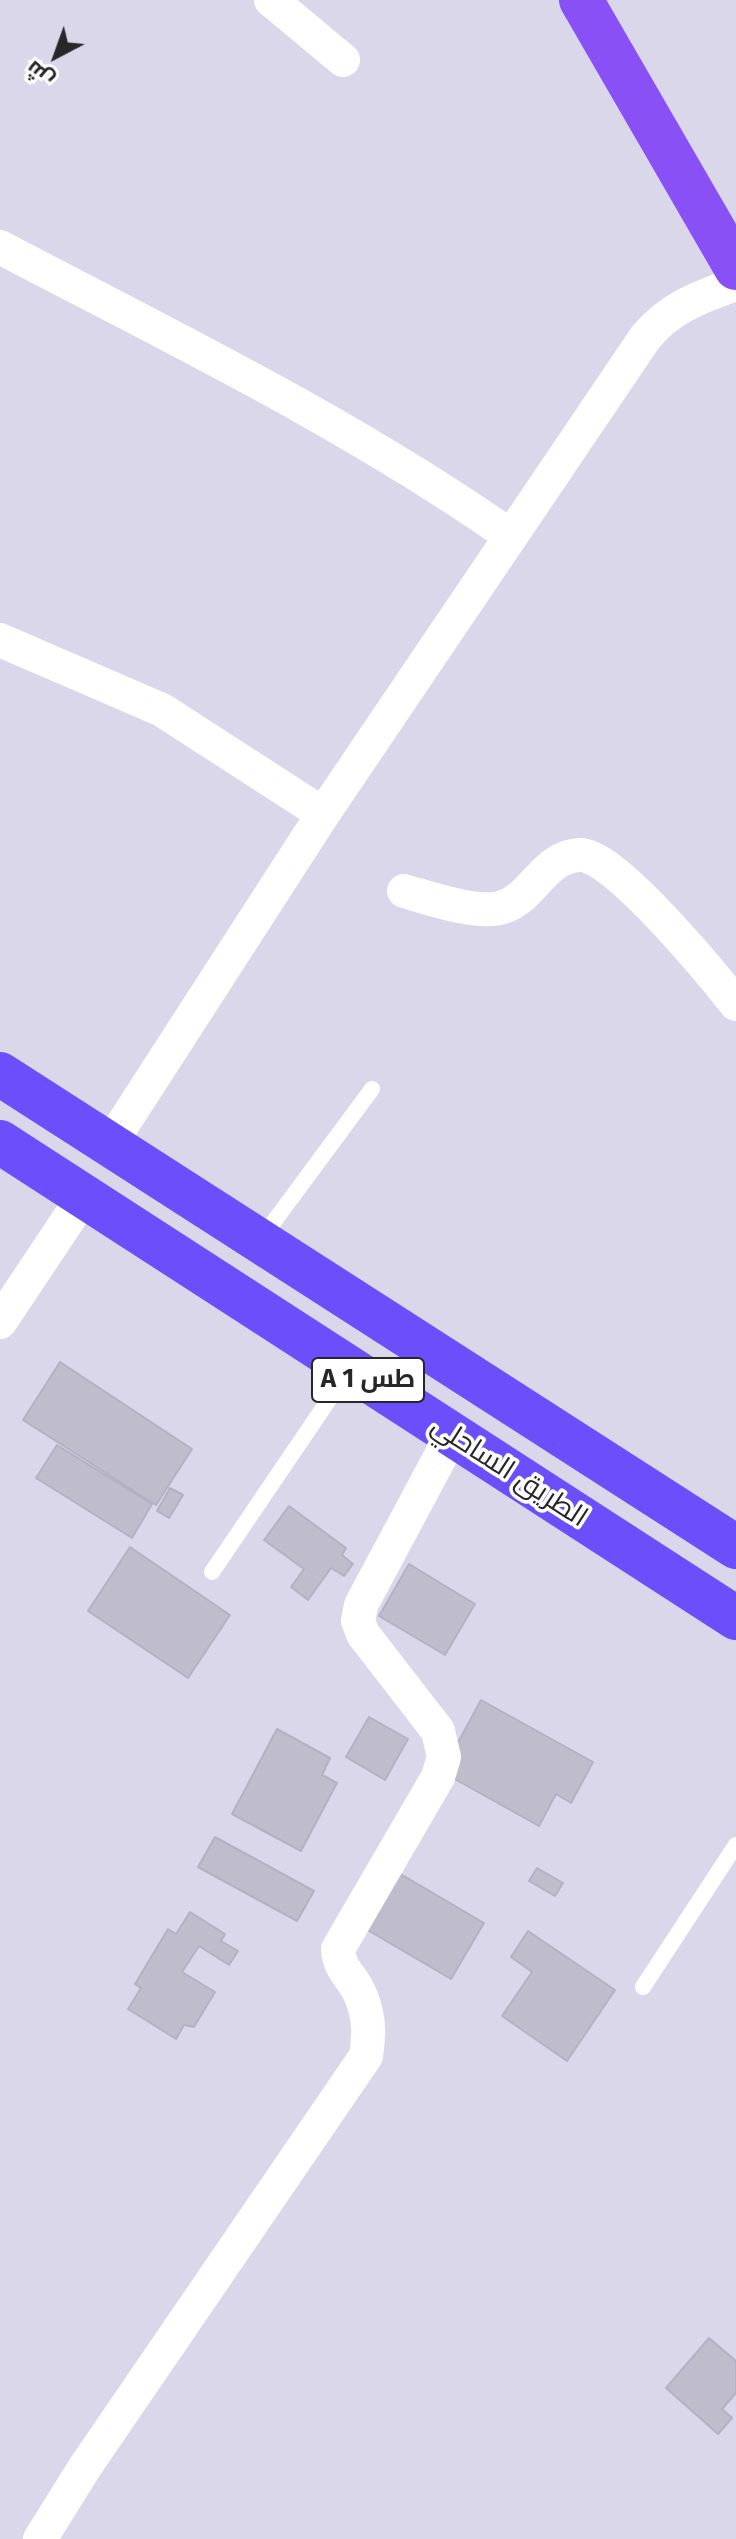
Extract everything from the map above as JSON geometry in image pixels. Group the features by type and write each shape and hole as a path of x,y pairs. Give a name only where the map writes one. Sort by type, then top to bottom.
{"highway":[{"name":"A 1 طس","path":"0,1074 736,1547"},
{"name":"الطريق الساحلي","path":"0,1142 736,1618"},
{"path":"527,1483 566,1438"}],"main road":[{"path":"581,0 736,268"}],"street":[{"path":"271,0 343,60"},
{"path":"0,247 309,409 458,500 509,535"},
{"path":"110,1144 323,814 509,535 658,321 682,304 736,284"},
{"path":"0,640 162,710 323,814"},
{"path":"404,891 449,904 500,908 518,897 554,862 581,854 607,865 701,960 736,1004"},
{"path":"0,1322 84,1196"},
{"path":"40,2539 85,2467 366,2056 371,2027 357,1988 339,1963 338,1949 438,1777 444,1744 438,1731 363,1634 358,1621 361,1605 452,1435"}],"lane":[{"path":"260,1240 372,1089"},
{"path":"212,1572 350,1369"},
{"path":"643,1987 736,1845"}],"building":[{"path":"60,1362 192,1449 156,1505 23,1420"},
{"path":"57,1445 152,1504 132,1538 36,1478"},
{"path":"170,1488 183,1495 169,1518 157,1511"},
{"path":"289,1506 346,1548 342,1555 353,1564 344,1576 331,1568 308,1600 291,1587 304,1569 264,1540"},
{"path":"130,1547 230,1615 188,1678 88,1611"},
{"path":"409,1564 475,1604 445,1655 379,1616"},
{"path":"481,1700 593,1762 571,1803 556,1794 539,1826 442,1772"},
{"path":"369,1717 408,1739 385,1780 346,1757"},
{"path":"277,1729 330,1758 322,1775 337,1783 301,1851 232,1814"},
{"path":"215,1837 314,1891 297,1921 198,1867"},
{"path":"537,1868 563,1883 555,1896 529,1881"},
{"path":"392,1869 484,1923 451,1979 359,1925"},
{"path":"190,1912 225,1934 221,1941 238,1951 229,1965 199,1946 182,1972 215,1992 194,2027 184,2025 176,2039 128,2009 141,1988 135,1984 168,1929 176,1934"},
{"path":"528,1931 615,1990 567,2061 502,2016 532,1972 511,1957"},
{"path":"709,2338 736,2361 736,2393 722,2409 732,2418 718,2434 666,2388"}]}
